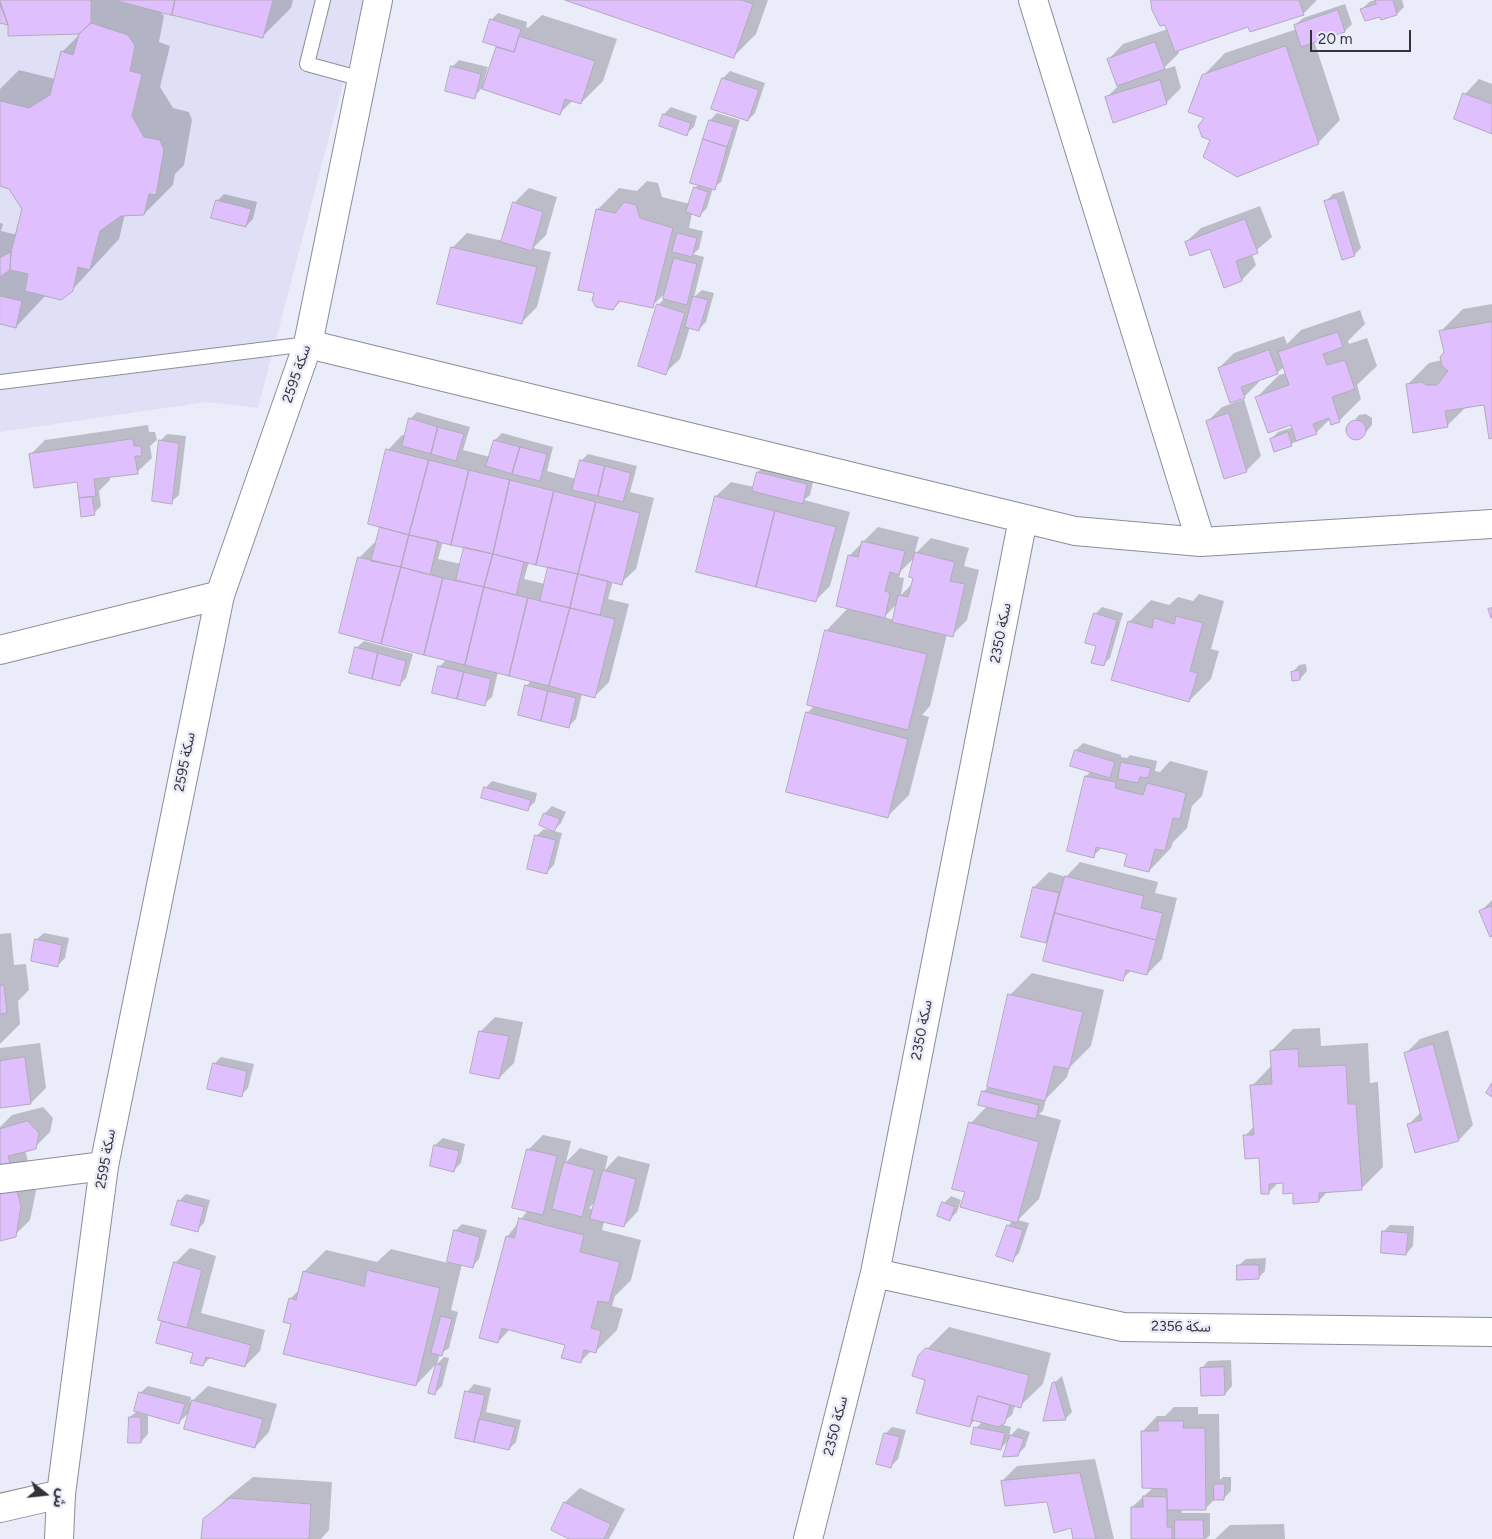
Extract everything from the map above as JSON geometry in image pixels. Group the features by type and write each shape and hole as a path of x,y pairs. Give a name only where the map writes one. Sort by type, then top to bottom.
{"street":[{"name":"سكة 2595","path":"59,1539 61,1494 104,1166 220,594 308,344 378,0"},
{"path":"1033,0 1201,542"},
{"path":"308,344 1074,532 1201,542 1492,524"},
{"name":"سكة 2350","path":"808,1539 875,1273 1023,519"},
{"path":"0,650 220,594"},
{"path":"0,1179 104,1166"},
{"name":"سكة 2356","path":"875,1273 1122,1327 1492,1332"},
{"path":"0,1508 61,1494"}],"lane":[{"path":"323,0 307,64 362,79"},
{"path":"0,382 308,344"}],"shaded area":[{"path":"0,0 365,0 258,408 206,402 0,432"}],"building":[{"path":"0,0 91,0 91,23 79,34 8,36 8,25"},
{"path":"114,0 175,0 172,15"},
{"path":"175,0 273,0 263,38 172,15"},
{"path":"565,0 742,0 753,4 734,58"},
{"path":"1151,0 1299,0 1304,15 1250,32 1248,27 1175,52 1165,25 1160,26 1152,10"},
{"path":"1375,0 1393,0 1397,15 1381,20 1380,17 1365,21 1360,9 1376,4"},
{"path":"0,4 8,25 0,23"},
{"path":"1338,10 1345,32 1301,47 1294,25"},
{"path":"490,19 521,29 514,52 483,42"},
{"path":"91,23 128,35 135,46 130,71 142,74 132,116 144,137 160,140 164,150 156,195 149,194 144,215 121,216 100,231 90,270 78,267 73,291 61,300 25,291 28,274 10,270 11,252 22,209 9,189 0,186 0,101 29,108 50,95 61,51 73,55 79,34"},
{"path":"519,36 595,61 581,104 565,99 560,115 482,89 496,47 514,52"},
{"path":"1155,42 1165,69 1117,86 1107,59"},
{"path":"1286,46 1319,144 1237,177 1203,157 1210,140 1202,137 1198,126 1204,118 1188,112 1202,75"},
{"path":"451,66 481,74 475,99 445,91"},
{"path":"722,78 759,90 748,121 711,109"},
{"path":"1160,80 1167,104 1113,123 1105,97"},
{"path":"1463,93 1492,104 1492,134 1454,119"},
{"path":"663,114 691,123 687,136 659,126"},
{"path":"709,120 734,127 727,147 703,139"},
{"path":"703,139 727,147 715,190 690,183"},
{"path":"694,187 708,192 700,217 686,212"},
{"path":"1337,198 1355,256 1342,260 1324,201"},
{"path":"216,200 251,209 246,227 211,218"},
{"path":"513,202 543,212 532,251 501,242"},
{"path":"624,202 636,205 640,218 673,228 653,308 619,301 613,310 596,307 592,300 594,293 578,290 596,209 615,213"},
{"path":"1245,219 1258,253 1236,261 1242,281 1224,288 1210,249 1190,256 1185,242"},
{"path":"677,233 697,238 692,257 672,252"},
{"path":"451,247 537,267 522,324 437,304"},
{"path":"11,252 10,270 0,277 0,258"},
{"path":"674,258 697,264 687,305 663,299"},
{"path":"0,296 22,301 16,328 0,324"},
{"path":"693,296 708,300 699,331 685,327"},
{"path":"657,304 685,313 666,375 638,366"},
{"path":"1492,322 1492,438 1489,439 1484,405 1445,411 1448,427 1413,433 1406,384 1422,382 1426,385 1437,385 1448,371 1442,366 1440,357 1444,352 1439,331"},
{"path":"1338,332 1343,347 1323,354 1327,365 1345,360 1355,389 1332,397 1340,422 1331,425 1329,418 1313,424 1317,434 1296,441 1291,425 1268,433 1255,397 1289,385 1278,352"},
{"path":"1269,350 1278,374 1241,387 1245,398 1230,403 1218,368"},
{"path":"1229,413 1247,472 1224,479 1206,421"},
{"path":"409,418 438,427 431,454 402,446"},
{"path":"1356,420 1363,423 1366,430 1363,437 1356,440 1349,437 1346,430 1349,423"},
{"path":"438,427 464,434 456,461 431,454"},
{"path":"1288,432 1292,446 1274,452 1270,439"},
{"path":"133,439 134,446 141,446 142,456 135,456 138,474 94,479 96,496 79,498 77,482 34,488 29,454"},
{"path":"159,440 179,443 172,504 152,501"},
{"path":"494,440 520,447 512,474 486,466"},
{"path":"520,447 547,454 540,481 512,474"},
{"path":"386,449 429,460 409,535 368,524"},
{"path":"429,460 469,470 451,545 409,535"},
{"path":"580,460 605,466 598,496 572,490"},
{"path":"605,466 631,473 623,502 598,496"},
{"path":"469,470 510,480 493,554 451,545"},
{"path":"757,472 807,484 803,504 752,491"},
{"path":"510,480 554,491 536,565 493,554"},
{"path":"554,491 596,502 578,574 536,565"},
{"path":"715,496 775,511 756,587 696,572"},
{"path":"92,497 95,515 81,517 79,498"},
{"path":"596,502 640,513 622,585 578,574"},
{"path":"775,511 836,527 816,602 756,587"},
{"path":"380,527 409,535 401,567 371,561"},
{"path":"409,535 438,541 430,575 401,567"},
{"path":"862,541 905,551 899,575 890,572 885,591 890,593 885,618 836,606 848,555 858,557"},
{"path":"464,547 493,554 484,587 456,580"},
{"path":"915,552 955,562 950,581 965,584 953,637 892,622 898,595 908,597 913,578 909,577"},
{"path":"493,554 524,562 516,595 484,587"},
{"path":"358,557 401,567 381,644 339,633"},
{"path":"401,567 443,578 424,655 381,644"},
{"path":"548,567 578,574 570,608 540,601"},
{"path":"578,574 608,581 600,615 570,608"},
{"path":"443,578 484,587 465,665 424,655"},
{"path":"484,587 528,598 509,676 465,665"},
{"path":"528,598 570,608 549,686 509,676"},
{"path":"570,608 615,619 595,698 549,686"},
{"path":"1492,608 1492,618 1491,618 1488,609"},
{"path":"1094,613 1117,620 1104,666 1091,663 1096,646 1085,643"},
{"path":"1176,616 1203,623 1190,671 1198,673 1189,702 1111,680 1128,621 1152,628 1154,618 1174,624"},
{"path":"825,630 927,654 908,730 807,705"},
{"path":"355,647 378,653 372,679 349,673"},
{"path":"378,653 406,661 400,686 372,679"},
{"path":"438,666 464,672 457,699 432,693"},
{"path":"1300,670 1300,680 1292,681 1291,672"},
{"path":"464,672 491,679 485,706 457,699"},
{"path":"525,685 548,691 541,721 518,715"},
{"path":"548,691 576,698 569,728 541,721"},
{"path":"806,712 908,739 888,818 786,792"},
{"path":"1075,750 1115,762 1110,778 1070,766"},
{"path":"1121,762 1151,768 1148,778 1140,777 1138,783 1118,779"},
{"path":"1085,776 1116,782 1115,788 1143,795 1147,783 1186,793 1180,819 1173,818 1165,851 1155,849 1149,872 1124,866 1127,854 1096,847 1094,858 1067,851"},
{"path":"484,787 531,800 528,811 481,798"},
{"path":"544,813 560,819 554,832 539,825"},
{"path":"535,835 556,840 547,874 527,869"},
{"path":"1065,876 1144,896 1141,908 1163,913 1156,940 1055,913"},
{"path":"1033,887 1059,893 1046,943 1021,937"},
{"path":"1492,906 1492,936 1490,937 1479,911"},
{"path":"1055,913 1156,940 1147,975 1126,970 1123,981 1043,961"},
{"path":"35,939 62,945 58,967 31,961"},
{"path":"4,985 7,1013 0,1014 0,986"},
{"path":"1008,994 1083,1012 1069,1069 1054,1066 1045,1101 987,1087"},
{"path":"479,1031 509,1036 499,1079 470,1073"},
{"path":"1433,1044 1459,1141 1415,1153 1407,1124 1422,1120 1404,1053"},
{"path":"1298,1049 1299,1067 1346,1065 1348,1104 1356,1104 1362,1190 1319,1193 1319,1202 1293,1204 1293,1193 1283,1194 1283,1183 1269,1184 1269,1194 1261,1194 1259,1158 1245,1159 1243,1135 1254,1135 1250,1085 1272,1084 1270,1051"},
{"path":"25,1057 31,1104 0,1108 0,1061"},
{"path":"213,1063 247,1071 242,1097 207,1089"},
{"path":"1492,1083 1492,1097 1486,1093"},
{"path":"982,1091 1039,1105 1036,1119 978,1105"},
{"path":"28,1121 39,1133 36,1149 8,1156 21,1206 16,1237 0,1241 0,1129"},
{"path":"969,1122 1039,1142 1017,1223 960,1207 965,1192 952,1189"},
{"path":"434,1145 459,1151 454,1172 430,1166"},
{"path":"527,1149 557,1156 543,1215 512,1208"},
{"path":"564,1162 594,1170 582,1217 552,1209"},
{"path":"603,1170 636,1179 624,1227 590,1219"},
{"path":"178,1200 204,1207 198,1232 171,1225"},
{"path":"942,1202 955,1207 950,1221 937,1216"},
{"path":"519,1218 584,1235 580,1252 620,1262 609,1303 598,1301 591,1328 601,1331 596,1353 584,1350 581,1363 561,1358 565,1345 502,1328 498,1343 479,1338 506,1236 514,1238"},
{"path":"1007,1225 1023,1230 1013,1262 996,1256"},
{"path":"454,1230 480,1237 473,1268 447,1262"},
{"path":"1382,1231 1408,1233 1406,1255 1381,1253"},
{"path":"174,1262 202,1270 187,1328 158,1320"},
{"path":"1237,1265 1259,1265 1259,1279 1237,1280"},
{"path":"367,1270 440,1288 416,1386 283,1354 291,1324 283,1322 289,1298 296,1300 303,1271 364,1286"},
{"path":"441,1316 452,1319 442,1356 431,1353"},
{"path":"162,1321 251,1345 245,1367 206,1357 203,1366 190,1363 193,1353 156,1343"},
{"path":"926,1348 1029,1375 1021,1408 978,1396 970,1427 916,1413 925,1380 912,1376 918,1356"},
{"path":"436,1364 442,1365 435,1395 428,1393"},
{"path":"1224,1367 1225,1395 1201,1396 1200,1368"},
{"path":"1055,1382 1066,1420 1043,1421 1052,1383"},
{"path":"465,1391 485,1395 474,1442 455,1438"},
{"path":"139,1392 185,1404 179,1424 134,1411"},
{"path":"978,1396 1010,1405 1005,1423 998,1427 972,1420"},
{"path":"192,1400 263,1419 255,1448 184,1429"},
{"path":"129,1417 141,1417 141,1443 128,1443"},
{"path":"479,1419 515,1427 509,1450 474,1442"},
{"path":"1158,1421 1184,1421 1183,1428 1205,1428 1206,1510 1167,1510 1167,1489 1142,1488 1141,1431 1158,1431"},
{"path":"974,1427 1005,1433 1001,1450 971,1444"},
{"path":"884,1433 900,1437 891,1468 876,1464"},
{"path":"1010,1435 1024,1439 1018,1456 1003,1457"},
{"path":"1080,1473 1096,1539 1073,1539 1071,1528 1054,1533 1047,1502 1005,1506 1001,1481"},
{"path":"1214,1484 1225,1484 1224,1500 1214,1500"},
{"path":"1143,1496 1167,1497 1167,1527 1172,1527 1172,1539 1131,1539 1131,1507 1143,1507"},
{"path":"230,1498 311,1504 309,1539 201,1539 203,1519"},
{"path":"564,1502 611,1524 604,1539 569,1539 551,1530"},
{"path":"1175,1520 1203,1520 1204,1539 1175,1539"}]}
